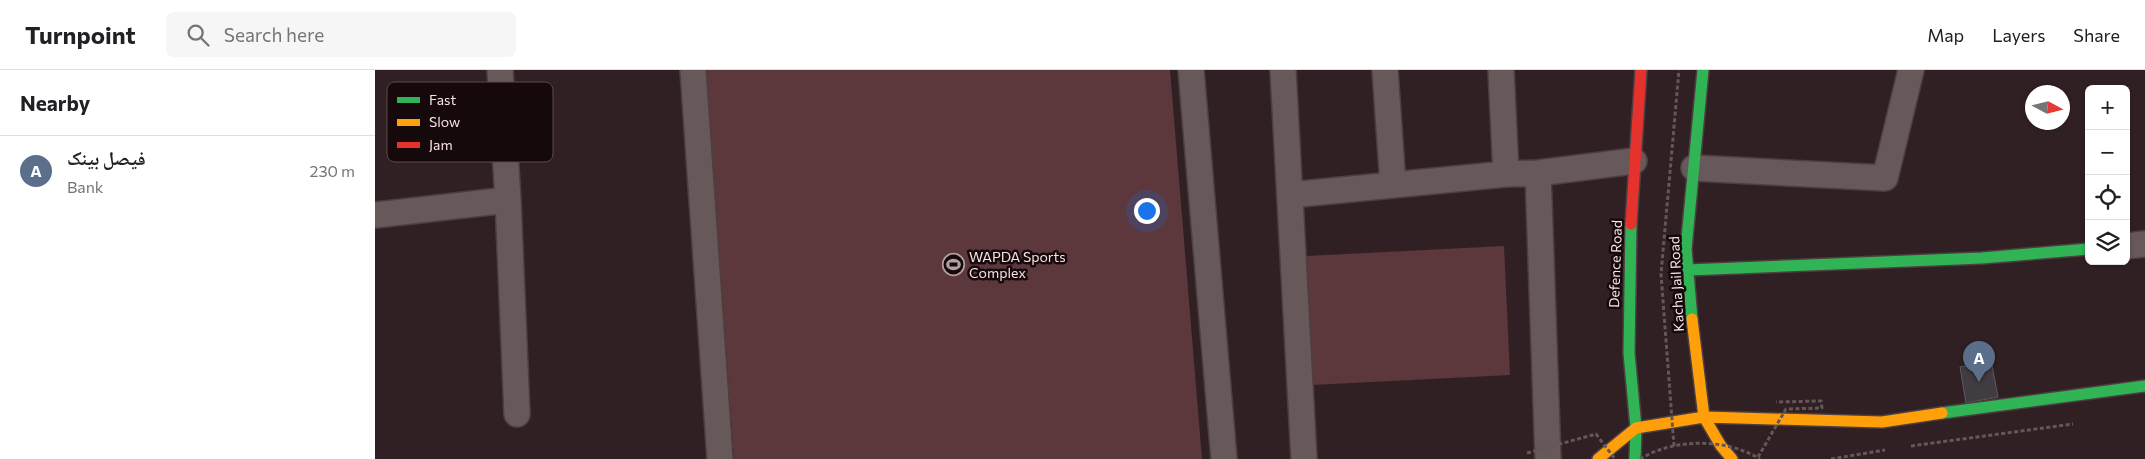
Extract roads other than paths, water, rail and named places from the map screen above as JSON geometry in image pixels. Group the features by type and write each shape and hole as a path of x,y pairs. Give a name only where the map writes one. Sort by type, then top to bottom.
{"street":[{"path":"693,70 720,459"},
{"path":"1191,70 1224,459"},
{"path":"1283,70 1304,459"},
{"path":"1385,70 1393,185"},
{"path":"1501,70 1506,174"},
{"name":"Defence Road","path":"1635,459 1636,428 1629,353 1634,161 1641,70"},
{"name":"Kacha Jail Road","path":"1703,70 1686,249 1697,370 1704,417 1721,446 1732,459"},
{"path":"1694,168 1885,178 1911,70"},
{"path":"1290,195 1506,174 1538,173 1634,161"},
{"path":"506,162 517,414"},
{"path":"1537,456 1538,173"},
{"path":"375,215 508,200"},
{"path":"2130,246 2145,244"},
{"path":"1688,270 1982,258 2085,249"},
{"path":"1597,459 1604,456 1636,428 1704,417 1882,422 1993,405 2145,386"}],"place":[{"name":"WAPDA Sports Complex","path":"953,264"},
{"name":"فیصل بینک","path":"1979,382"}]}
